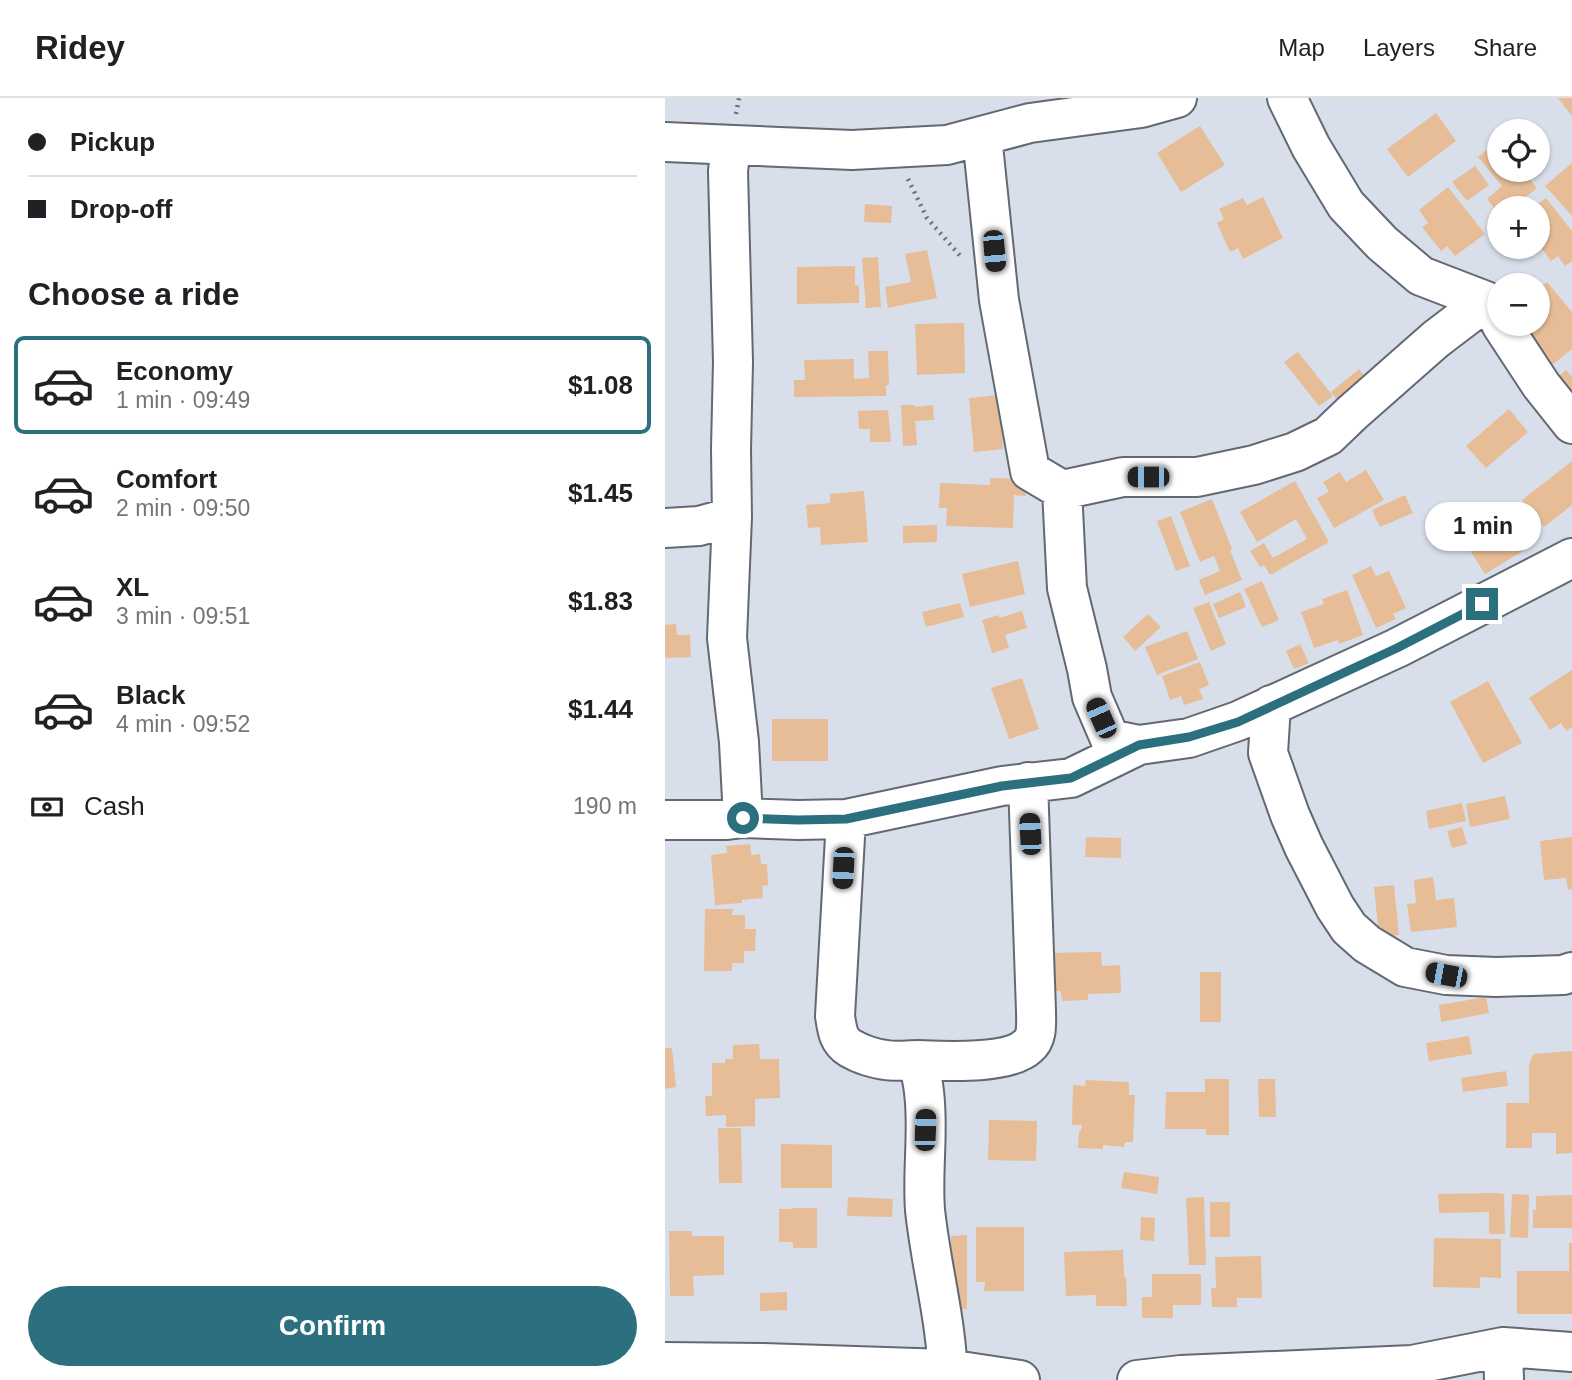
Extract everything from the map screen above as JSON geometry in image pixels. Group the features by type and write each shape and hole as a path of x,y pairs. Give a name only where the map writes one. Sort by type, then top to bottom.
{"street":[{"path":"665,142 852,150 947,145 1030,123 1140,108 1177,98"},
{"path":"1287,98 1311,147 1346,205 1382,243 1421,276 1487,311"},
{"path":"982,136 999,300 1030,471 1062,490 1123,477 1197,477 1254,465 1295,452 1328,436 1436,339 1487,319"},
{"path":"731,145 729,171 733,517 727,638 739,741 743,818"},
{"path":"1509,336 1572,424"},
{"path":"1062,490 1067,588 1092,697 1110,739 1139,745"},
{"path":"665,528 699,526 733,517"},
{"path":"665,820 846,819 1002,786 1071,778 1139,745 1189,737 1238,722 1397,648 1572,558"},
{"path":"1271,705 1268,753 1290,816 1335,907 1349,928 1367,944 1405,967 1446,975 1496,977 1563,975 1572,972"},
{"path":"846,819 835,1016 839,1038 850,1048 886,1060 947,1062 992,1059 1027,1048 1035,1036 1028,782"},
{"path":"918,1060 926,1108 923,1172 926,1213 948,1375"},
{"path":"1137,1380 1181,1375 1412,1365 1504,1364 1572,1352"},
{"path":"676,1371 763,1363 1020,1380"}],"path":[{"path":"899,148 907,176 927,218 963,259"}],"building":[{"path":"1558,98 1572,98 1572,116"},
{"path":"1436,113 1456,141 1408,177 1387,149"},
{"path":"1200,126 1225,165 1181,192 1157,153"},
{"path":"1487,150 1487,168 1478,157"},
{"path":"1572,163 1572,216 1545,186"},
{"path":"1475,166 1489,185 1467,201 1452,182"},
{"path":"1499,182 1532,182 1537,188 1527,196 1490,196 1502,186"},
{"path":"1448,187 1485,234 1455,256 1447,246 1441,251 1422,227 1428,223 1419,210"},
{"path":"1263,197 1283,238 1243,259 1238,248 1230,252 1217,223 1224,219 1219,209 1243,198 1247,205"},
{"path":"1550,203 1572,231 1572,261 1565,266 1558,256 1551,261"},
{"path":"865,204 892,206 891,223 864,222"},
{"path":"927,250 937,298 888,308 885,287 911,282 905,254"},
{"path":"878,257 881,307 866,308 862,258"},
{"path":"855,266 855,286 859,285 859,303 797,304 797,267"},
{"path":"1550,286 1572,312 1572,349 1552,365 1550,362 1539,370 1526,336 1550,336"},
{"path":"964,323 965,373 917,375 915,324"},
{"path":"868,351 888,351 889,385 886,385 886,396 794,397 794,380 805,380 804,360 854,359 854,379 869,378"},
{"path":"1298,352 1333,396 1319,406 1284,362"},
{"path":"1359,369 1371,384 1343,407 1331,392"},
{"path":"1566,370 1572,377 1572,418 1545,388"},
{"path":"999,395 1009,433 1002,433 1003,449 974,452 969,398"},
{"path":"901,405 933,405 934,420 915,421 917,445 903,446"},
{"path":"1509,409 1528,432 1486,468 1466,446"},
{"path":"888,410 891,442 870,442 870,429 859,429 858,411"},
{"path":"1572,461 1572,505 1544,527 1522,500"},
{"path":"1366,470 1384,500 1334,528 1317,498 1329,492 1323,482 1340,472 1346,482"},
{"path":"990,478 1026,479 1026,496 1014,495 1013,528 946,526 947,508 939,508 940,483 990,485"},
{"path":"1295,481 1329,542 1270,575 1264,565 1260,567 1250,551 1264,543 1273,558 1307,539 1296,519 1257,542 1240,512"},
{"path":"864,491 868,542 821,545 820,527 808,528 806,505 830,503 830,494"},
{"path":"1405,495 1413,513 1380,527 1372,510"},
{"path":"1212,499 1242,580 1205,595 1199,580 1220,571 1214,556 1200,562 1180,512"},
{"path":"1506,505 1531,546 1485,574 1459,533"},
{"path":"1171,516 1190,566 1176,571 1157,521"},
{"path":"937,525 937,542 903,543 903,526"},
{"path":"1018,561 1025,594 970,607 962,574"},
{"path":"1371,566 1376,576 1389,571 1406,608 1393,614 1396,619 1376,628 1352,575"},
{"path":"1262,581 1279,620 1262,627 1244,589"},
{"path":"1347,590 1363,635 1339,644 1338,640 1314,648 1301,612 1324,604 1322,599"},
{"path":"1240,592 1246,607 1219,618 1213,604"},
{"path":"1209,602 1226,644 1211,651 1193,608"},
{"path":"960,603 964,617 926,627 922,612"},
{"path":"1022,611 1027,628 1005,635 1009,648 992,653 982,620"},
{"path":"1148,614 1161,627 1135,651 1123,637"},
{"path":"676,624 677,635 690,635 691,657 665,658 665,625"},
{"path":"1187,631 1198,659 1157,675 1145,647"},
{"path":"1300,644 1309,663 1294,669 1286,651"},
{"path":"1200,662 1209,685 1199,689 1203,699 1184,705 1181,696 1170,700 1162,676"},
{"path":"1572,670 1572,727 1566,731 1561,723 1550,730 1529,698"},
{"path":"1022,678 1039,729 1009,739 991,688"},
{"path":"1488,681 1522,743 1483,763 1450,702"},
{"path":"772,719 828,719 828,761 772,761"},
{"path":"1505,796 1510,819 1470,827 1466,804"},
{"path":"1462,803 1466,821 1429,829 1426,811"},
{"path":"1462,827 1467,844 1452,848 1447,831"},
{"path":"1086,837 1121,838 1121,858 1085,857"},
{"path":"1572,837 1572,889 1568,890 1566,878 1544,880 1540,841"},
{"path":"750,844 751,855 760,854 761,864 767,864 768,885 762,886 763,898 715,905 711,855 727,853 726,846"},
{"path":"1433,877 1436,900 1454,898 1457,927 1411,932 1407,904 1416,903 1414,880"},
{"path":"1394,885 1399,935 1379,937 1374,887"},
{"path":"705,909 733,909 732,915 745,915 745,929 756,929 755,951 744,951 744,963 732,963 732,971 704,971"},
{"path":"1101,952 1102,966 1120,965 1121,993 1088,994 1088,1000 1062,1001 1061,991 1048,991 1047,953"},
{"path":"1200,972 1221,972 1221,1022 1200,1022"},
{"path":"1486,997 1489,1013 1441,1022 1439,1005"},
{"path":"1469,1036 1472,1054 1429,1061 1426,1043"},
{"path":"759,1044 760,1059 779,1059 780,1098 755,1099 755,1126 726,1127 726,1115 706,1116 705,1096 712,1096 712,1063 725,1063 725,1059 733,1059 733,1045"},
{"path":"665,1048 672,1048 676,1087 665,1089"},
{"path":"1572,1051 1572,1153 1556,1154 1556,1133 1532,1133 1532,1148 1506,1148 1506,1103 1529,1103 1529,1066 1533,1054"},
{"path":"1506,1071 1508,1086 1463,1092 1461,1078"},
{"path":"1205,1079 1229,1079 1229,1135 1206,1135 1206,1129 1165,1129 1166,1092 1205,1092"},
{"path":"1258,1079 1275,1079 1276,1117 1259,1117"},
{"path":"1086,1080 1129,1082 1129,1095 1135,1095 1133,1142 1125,1142 1124,1147 1103,1145 1103,1149 1078,1148 1082,1125 1072,1125 1073,1085 1085,1086"},
{"path":"989,1120 1037,1121 1036,1161 988,1160"},
{"path":"718,1128 741,1128 742,1183 719,1183"},
{"path":"781,1144 832,1145 832,1188 781,1188"},
{"path":"1124,1172 1159,1177 1157,1194 1121,1188"},
{"path":"1438,1194 1504,1194 1505,1234 1489,1234 1489,1212 1439,1213"},
{"path":"1512,1194 1529,1195 1528,1238 1510,1237"},
{"path":"1572,1195 1572,1228 1533,1228 1536,1196"},
{"path":"848,1197 893,1199 892,1217 847,1216"},
{"path":"1204,1197 1206,1265 1189,1265 1186,1198"},
{"path":"1210,1202 1230,1202 1230,1237 1210,1237"},
{"path":"817,1208 817,1248 793,1248 793,1242 779,1242 779,1209"},
{"path":"1141,1217 1155,1218 1154,1241 1140,1240"},
{"path":"976,1227 1024,1227 1024,1291 984,1291 985,1282 976,1282"},
{"path":"669,1231 692,1231 692,1236 724,1236 724,1275 693,1276 694,1296 670,1296"},
{"path":"967,1235 967,1309 950,1310 951,1236"},
{"path":"1434,1238 1501,1239 1501,1278 1480,1277 1480,1288 1433,1287"},
{"path":"1569,1243 1572,1243 1572,1314 1517,1314 1517,1271 1569,1271"},
{"path":"1123,1250 1127,1306 1096,1306 1096,1295 1066,1296 1064,1252"},
{"path":"1261,1256 1262,1298 1237,1298 1237,1307 1212,1307 1211,1288 1216,1288 1215,1257"},
{"path":"1152,1274 1201,1274 1201,1305 1173,1305 1173,1318 1142,1318 1142,1297 1152,1297"},
{"path":"787,1292 787,1310 760,1311 760,1293"}],"route":[{"path":"743,818 846,819 1002,786 1071,778 1139,745 1189,737 1238,722 1397,648 1482,604"}]}
